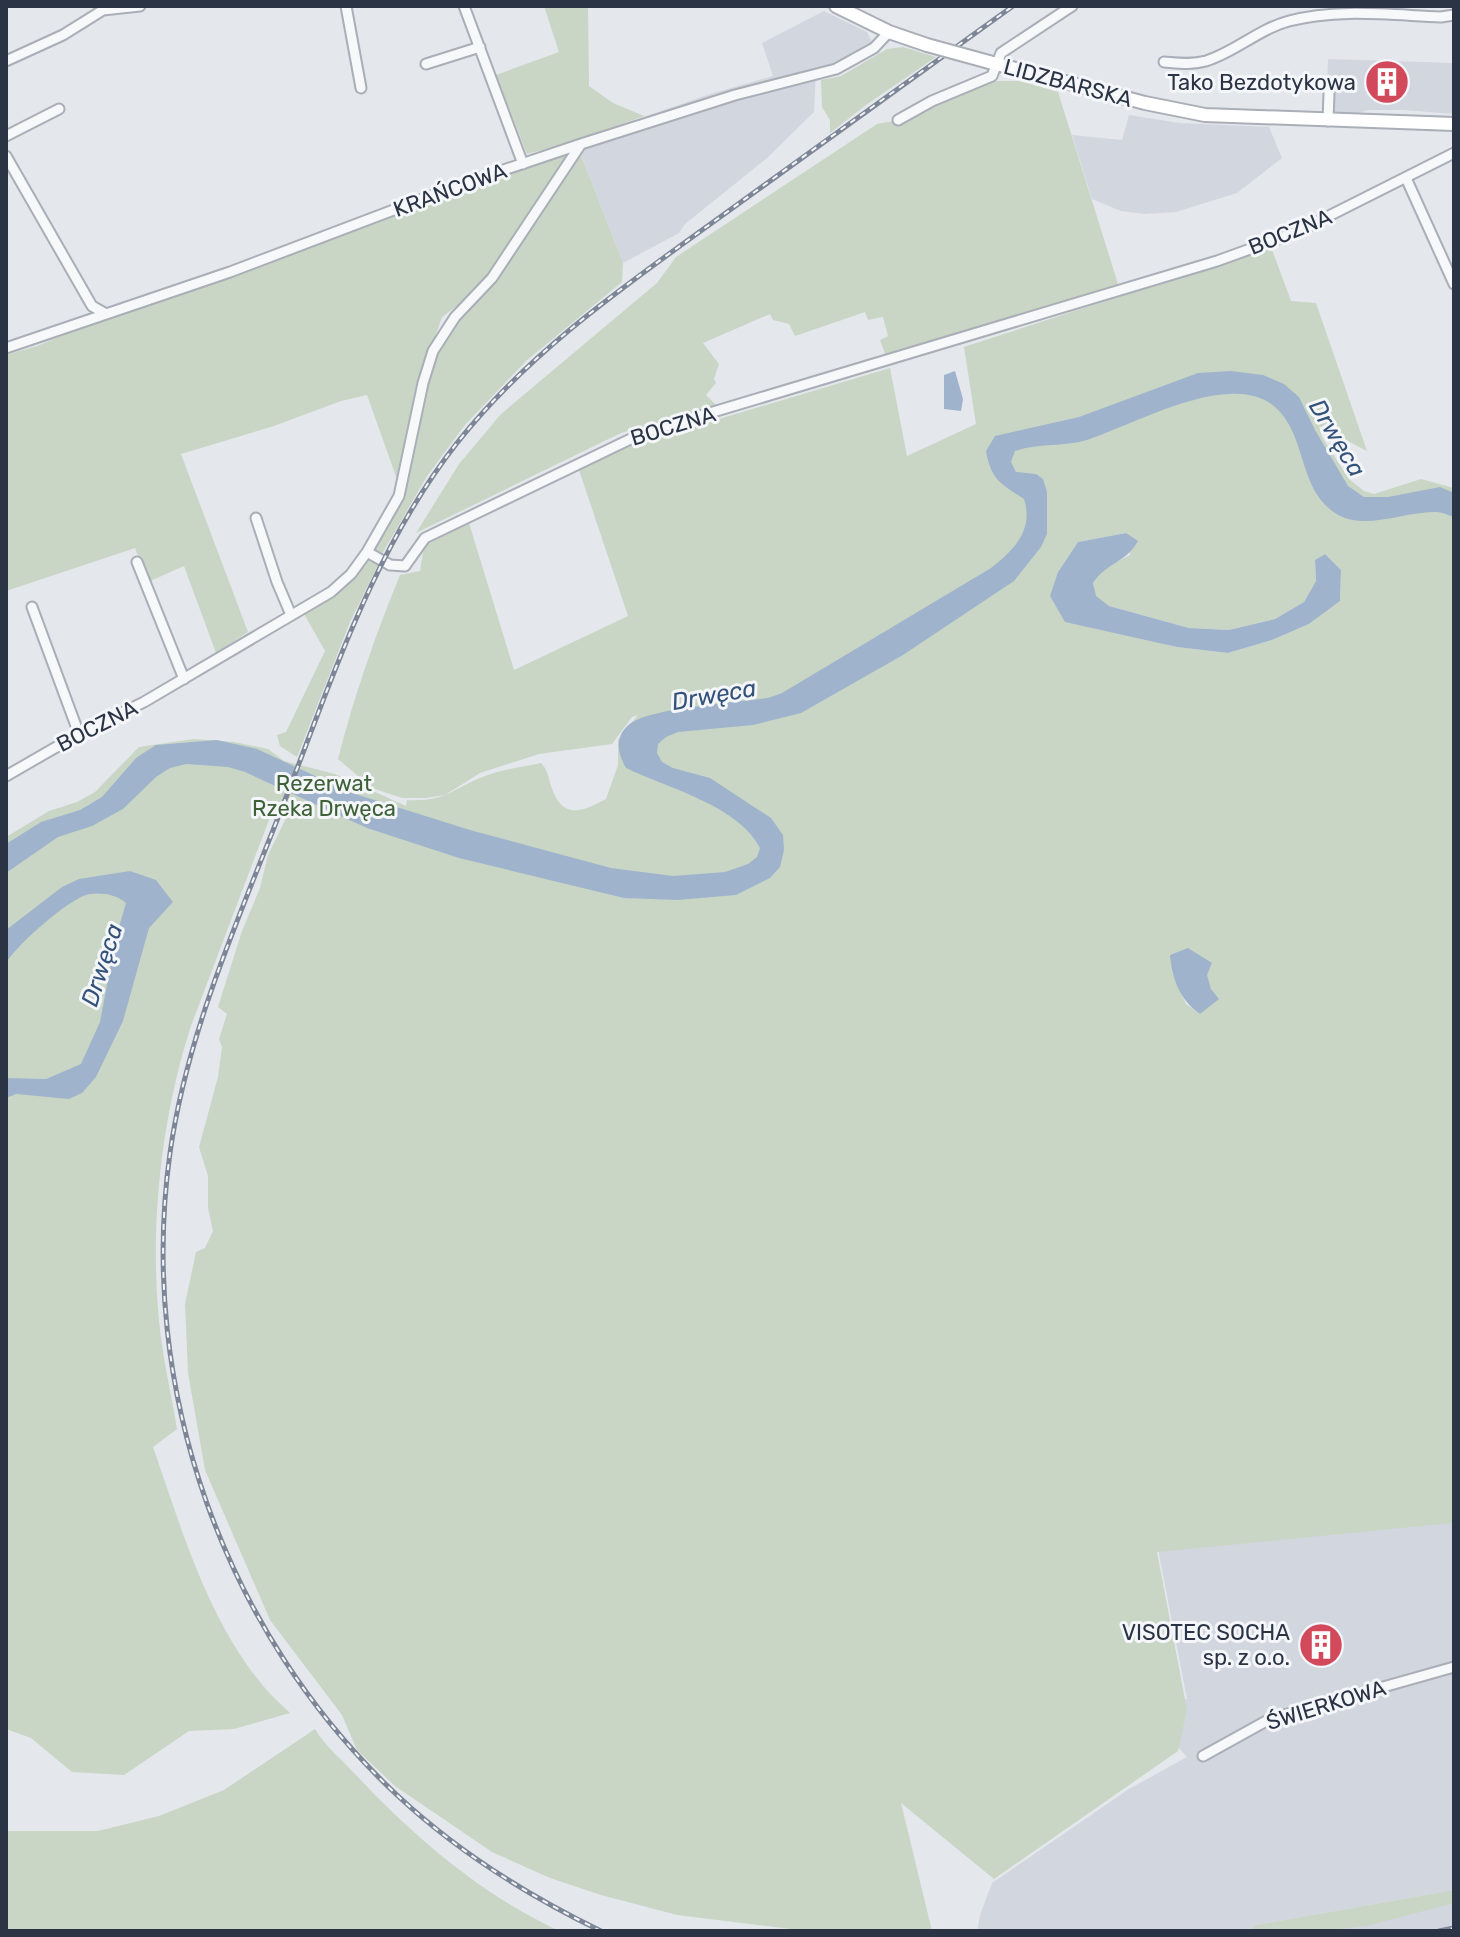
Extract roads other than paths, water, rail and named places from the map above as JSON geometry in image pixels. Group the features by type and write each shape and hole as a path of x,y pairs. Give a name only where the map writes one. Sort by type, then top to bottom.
{"main road":[{"name":"LIDZBARSKA","path":"836,6 889,32 927,45 1185,112 1328,121 1454,124"}],"street":[{"path":"6,61 63,35 103,10 140,6"},
{"path":"346,6 361,88"},
{"path":"464,6 523,164"},
{"path":"898,120 932,101 992,76 993,63 1001,53 1072,6"},
{"path":"1164,62 1192,64 1208,61 1286,22 1335,10 1441,17 1454,15"},
{"name":"KRAŃCOWA","path":"6,348 230,272 462,184 735,95 836,69 874,48 889,32"},
{"path":"426,64 480,47"},
{"path":"1328,121 1329,93"},
{"path":"6,136 59,109"},
{"path":"367,552 399,496 423,383 433,351 455,317 492,278 581,144"},
{"name":"BOCZNA","path":"6,776 184,679 331,592 351,574 367,552 390,565 405,566 425,538 643,433 1217,261 1297,232 1454,153"},
{"path":"6,156 92,306 106,314"},
{"path":"1406,178 1454,284"},
{"path":"256,518 291,615"},
{"path":"137,562 184,679"},
{"path":"32,607 79,734"},
{"name":"ŚWIERKOWA","path":"1203,1756 1270,1719 1454,1667"}],"water":[{"path":"955,371 963,399 961,411 944,409 944,375"},
{"name":"Rezerwat Rzeka Drwęca","path":"1231,371 1263,375 1284,384 1299,397 1348,486 1364,497 1388,497 1440,487 1454,493 1454,517 1436,512 1358,521 1335,513 1315,492 1295,438 1281,413 1263,399 1240,394 1186,402 1087,440 1015,451 1011,462 1016,472 1036,474 1043,479 1047,492 1047,534 1041,547 1014,581 903,655 801,713 753,725 678,732 658,744 657,753 662,762 710,778 771,818 783,835 780,867 770,878 736,895 677,900 624,898 459,858 367,828 245,772 228,767 186,764 170,768 156,777 123,809 92,826 58,837 6,873 6,844 41,822 80,810 102,797 136,758 156,745 217,740 257,749 352,793 470,830 611,868 673,876 725,872 748,864 757,857 760,848 736,820 700,799 626,768 619,744 626,728 657,713 768,698 782,693 991,568 1020,538 1026,520 1024,499 1003,485 991,469 986,451 995,436 1079,417 1198,373"},
{"path":"1126,533 1138,541 1133,549 1093,583 1096,596 1109,606 1189,628 1229,630 1275,619 1304,602 1316,581 1315,560 1325,554 1341,570 1340,601 1309,624 1272,640 1228,653 1177,647 1065,622 1050,596 1058,572 1078,542"},
{"path":"130,871 156,880 173,902 149,928 123,1021 96,1077 82,1093 69,1099 16,1094 6,1098 6,1078 46,1079 81,1064 100,1022 116,937 126,903 105,894 81,897 45,923 6,963 6,930 62,887 79,879"},
{"path":"1188,948 1212,963 1207,975 1211,989 1219,999 1200,1014 1182,996 1171,964 1170,955"}],"railway":[{"path":"601,1931 546,1903 494,1871 445,1836 398,1796 337,1731 284,1660 241,1583 206,1502 182,1417 167,1330 163,1241 170,1153 178,1108 216,976 337,664 401,527 457,443 515,379 612,296 1013,6"},
{"path":"1439,1931 1454,1928"}],"place":[{"name":"Tako Bezdotykowa","path":"1387,82"},
{"name":"VISOTEC SOCHA sp. z o.o.","path":"1321,1645"}],"water label":[{"name":"Drwęca","path":"1337,438"},
{"name":"Drwęca","path":"714,695"},
{"name":"Drwęca","path":"102,965"}]}
